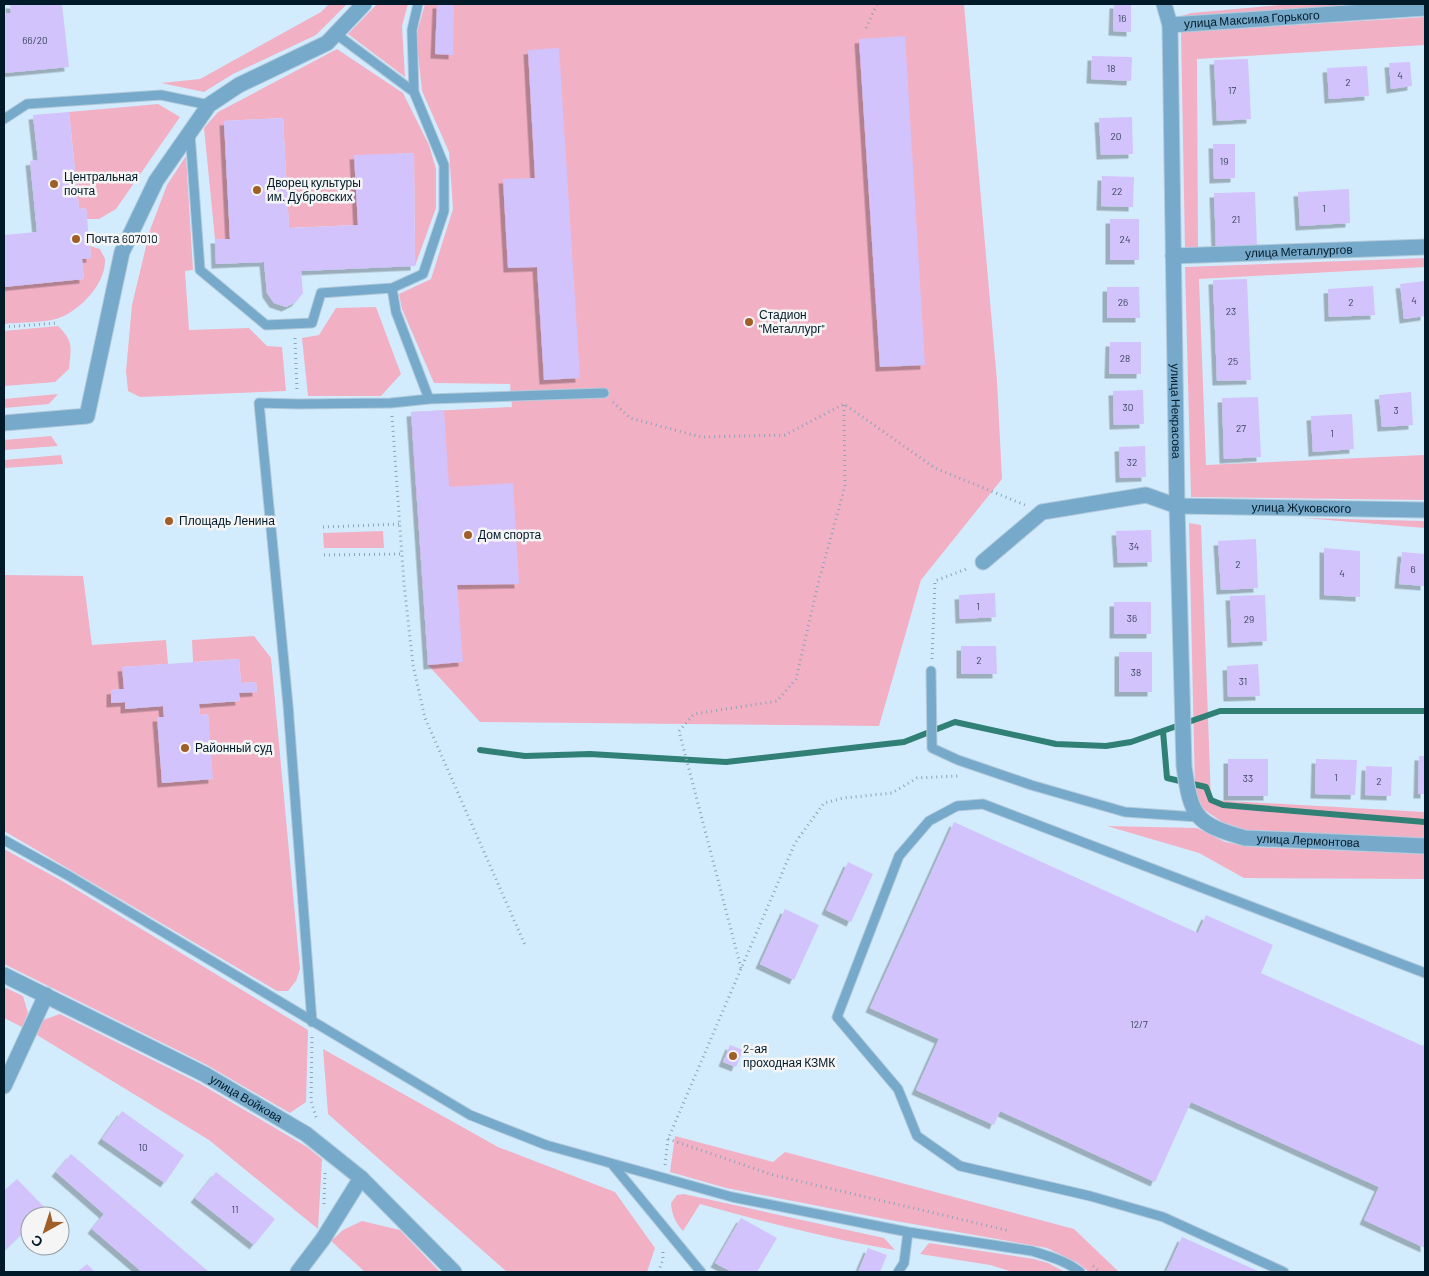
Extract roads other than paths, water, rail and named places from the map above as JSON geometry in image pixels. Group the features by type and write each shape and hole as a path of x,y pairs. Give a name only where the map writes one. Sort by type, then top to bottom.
{"street":[{"path":"4,423 87,416 122,252 156,181 190,130 209,105 239,84 327,43 364,4"},
{"name":"улица Некрасова","path":"1164,4 1170,25 1177,506 1184,766 1188,793 1197,817"},
{"name":"улица Максима Горького","path":"1170,25 1425,8"},
{"name":"улица Металлургов","path":"1173,256 1425,246"},
{"name":"улица Жуковского","path":"983,562 1042,512 1146,495 1177,506 1425,510"},
{"name":"улица Лермонтова","path":"1197,817 1219,831 1245,838 1425,846"},
{"name":"улица Войкова","path":"4,975 204,1074 306,1134 361,1178 454,1272"},
{"path":"4,1086 46,995"},
{"path":"298,1272 323,1239 361,1178"}],"lane":[{"path":"190,130 200,270 266,325 312,322 321,292 392,288 424,274 444,211 444,165 414,92 412,30 418,4"},
{"path":"336,34 414,92"},
{"path":"4,119 27,104 56,102 161,95 209,105"},
{"path":"392,288 396,312 429,399"},
{"path":"312,1022 288,705 259,403 391,403 429,399 604,393"},
{"path":"931,671 932,748 958,760 1013,779 1125,812 1197,817"},
{"path":"1284,1272 1163,1217 1090,1196 960,1166 917,1136 898,1089 837,1017 899,856 929,821 957,806 983,804 1425,973"},
{"path":"4,840 69,876 470,1115 546,1144 732,1197 908,1232 1032,1251 1050,1256 1076,1268 1080,1272"},
{"path":"611,1164 701,1272"},
{"path":"898,1272 904,1263 908,1232"}],"waterway":[{"path":"480,750 525,756 590,754 726,762 904,742 955,722 1056,744 1106,746 1131,742 1220,711 1425,711"},
{"path":"1163,731 1167,778 1206,787 1211,800 1223,805 1425,822"}],"place":[{"name":"Центральная почта","path":"54,184"},
{"name":"Дворец культуры им. Дубровских","path":"257,190"},
{"name":"Почта 607010","path":"76,239"},
{"name":"Стадион \"Металлург\"","path":"749,322"},
{"name":"Площадь Ленина","path":"169,521"},
{"name":"Дом спорта","path":"468,535"},
{"name":"Районный суд","path":"185,748"},
{"name":"2-ая проходная КЗМК","path":"733,1056"}]}
